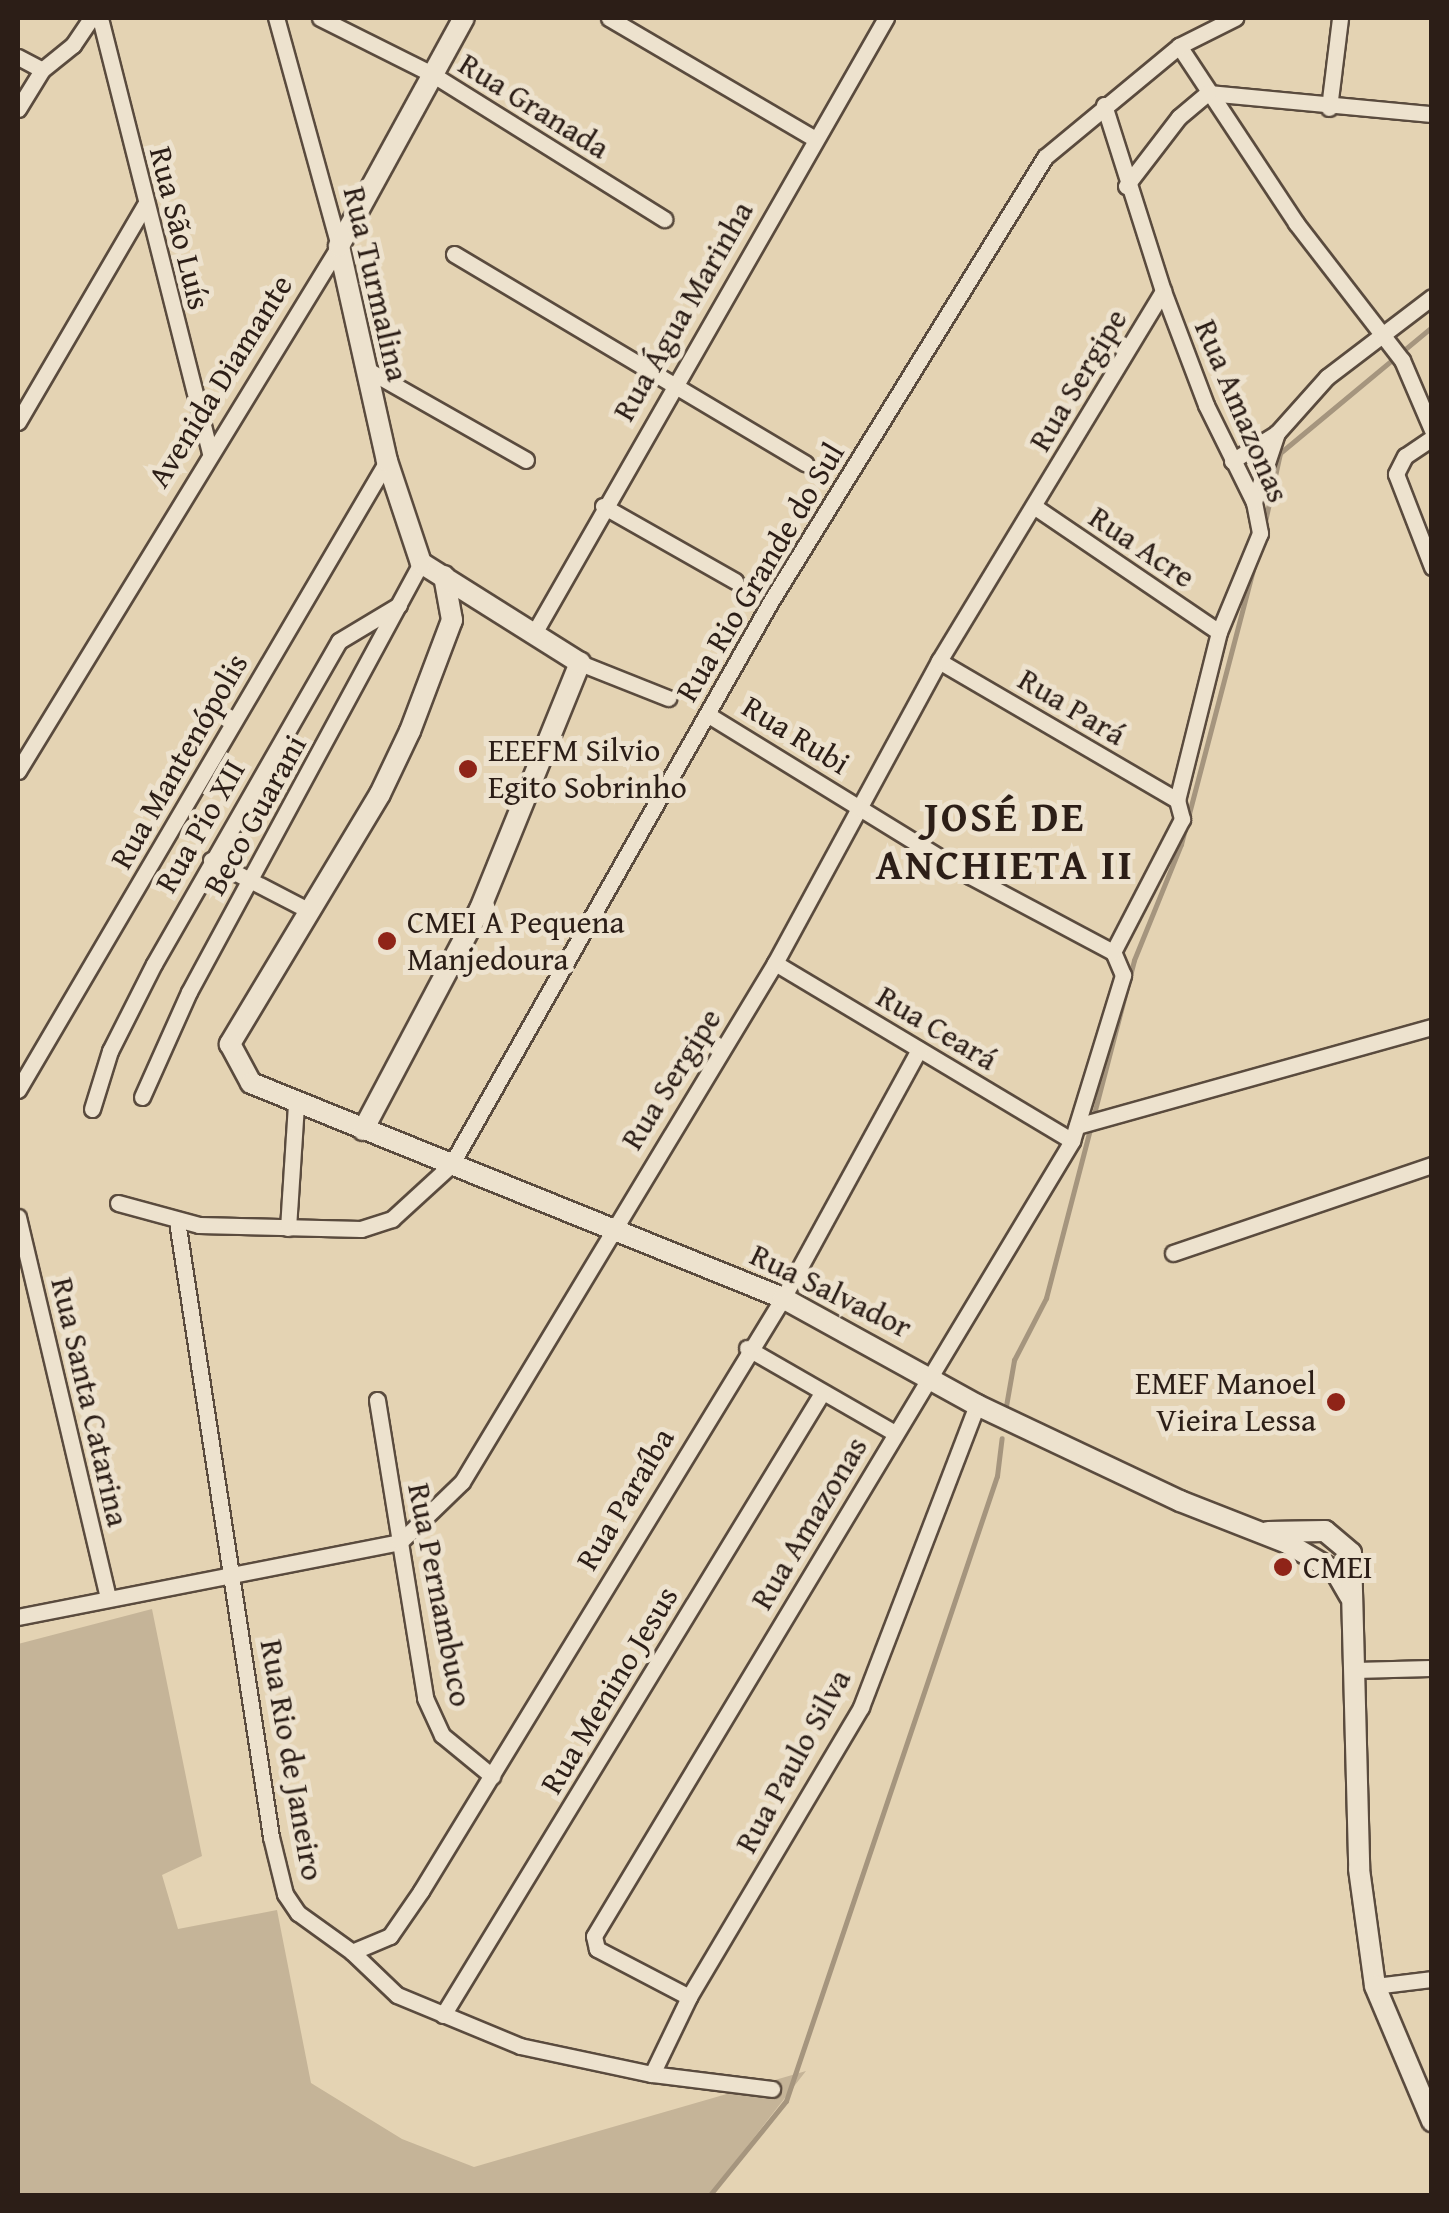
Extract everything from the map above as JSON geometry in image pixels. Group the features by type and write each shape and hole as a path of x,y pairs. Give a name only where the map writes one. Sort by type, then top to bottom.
{"street":[{"path":"18,108 42,70 72,45 91,18"},
{"name":"Rua São Luís","path":"100,18 210,452"},
{"name":"Rua Turmalina","path":"276,18 339,246 387,461 421,563"},
{"name":"Rua Granada","path":"320,18 432,74 664,218"},
{"name":"Avenida Diamante","path":"18,771 339,246 464,18"},
{"path":"609,18 815,139"},
{"name":"Rua Água Marinha","path":"533,635 602,506 885,18"},
{"name":"Rua Rio Grande do Sul","path":"451,1166 708,715 1045,157 1179,46 1235,18"},
{"path":"1328,108 1340,18"},
{"path":"1179,46 1208,93 1402,360 1432,430"},
{"path":"18,57 42,70"},
{"path":"1126,186 1179,117 1208,93 1328,108 1432,114"},
{"name":"Rua Amazonas","path":"689,1997 598,1950 594,1936 1077,1132 1123,974 1113,952 1182,819 1177,800 1219,632 1260,533 1254,502 1232,461 1163,291 1126,186 1104,105"},
{"path":"18,422 145,204"},
{"path":"454,254 674,380 805,463"},
{"name":"Rua Sergipe","path":"400,1542 462,1482 775,963 939,660 1163,291"},
{"path":"1232,461 1277,434 1327,376 1385,341 1432,297"},
{"path":"366,368 526,460"},
{"path":"1254,502 1277,434"},
{"path":"1432,438 1405,456 1398,488 1432,567"},
{"name":"Rua Mantenópolis","path":"18,1090 387,461"},
{"path":"602,506 736,581"},
{"name":"Rua Acre","path":"1035,507 1219,632"},
{"path":"421,563 580,662 668,698"},
{"name":"Beco Guarani","path":"142,1097 250,880 421,563"},
{"path":"211,860 306,908 380,794 452,620 444,576"},
{"name":"Rua Pio XII","path":"92,1109 110,1051 211,860 339,641 400,604"},
{"path":"452,620 486,605"},
{"name":"Rua Pará","path":"939,660 1177,800"},
{"path":"363,1130 480,909 580,662"},
{"name":"Rua Rubi","path":"708,715 857,808 1113,952"},
{"name":"Rua Salvador","path":"306,908 230,1044 252,1083 784,1298 929,1374 976,1406 1325,1564 1350,1596"},
{"name":"Rua Ceará","path":"775,963 919,1050 1077,1132"},
{"path":"1077,1132 1432,1027"},
{"name":"Rua Paraíba","path":"352,1952 390,1936 492,1776 748,1348 784,1298 919,1050"},
{"path":"288,1228 296,1104"},
{"path":"118,1203 177,1220 288,1228 377,1227 451,1166"},
{"path":"1173,1253 1432,1166"},
{"name":"Rua Santa Catarina","path":"18,1217 108,1600"},
{"name":"Rua Rio de Janeiro","path":"177,1220 285,1894 298,1913 352,1952 397,1996 520,2046 652,2074 772,2089"},
{"path":"748,1348 895,1433"},
{"name":"Rua Menino Jesus","path":"443,2014 822,1394"},
{"name":"Rua Pernambuco","path":"377,1400 432,1721 492,1776"},
{"name":"Rua Paulo Silva","path":"652,2074 689,1997 861,1707 976,1406"},
{"name":"Rua Salvador","path":"1260,1532 1325,1531 1345,1542 1351,1553 1360,1869 1374,1986 1431,2120"},
{"path":"18,1617 400,1542"},
{"path":"1353,1670 1432,1668"},
{"path":"1374,1986 1432,1979"}],"shaded area":[{"path":"152,1609 202,1856 162,1875 178,1929 277,1910 311,2083 402,2139 474,2167 806,2071 709,2195 18,2196 18,1644"}],"waterway":[{"path":"1264,526 1280,453 1432,327"},
{"path":"1006,1406 1014,1360 1046,1298 1134,960 1181,844 1255,561"},
{"path":"709,2196 786,2101 997,1476 1002,1438"}],"place":[{"name":"EEEFM Silvio Egito Sobrinho","path":"468,769"},
{"name":"CMEI A Pequena Manjedoura","path":"387,941"},
{"name":"EMEF Manoel Vieira Lessa","path":"1336,1402"},
{"name":"CMEI","path":"1283,1567"}],"district":[{"name":"JOSÉ DE ANCHIETA II","path":"1005,840"}]}
